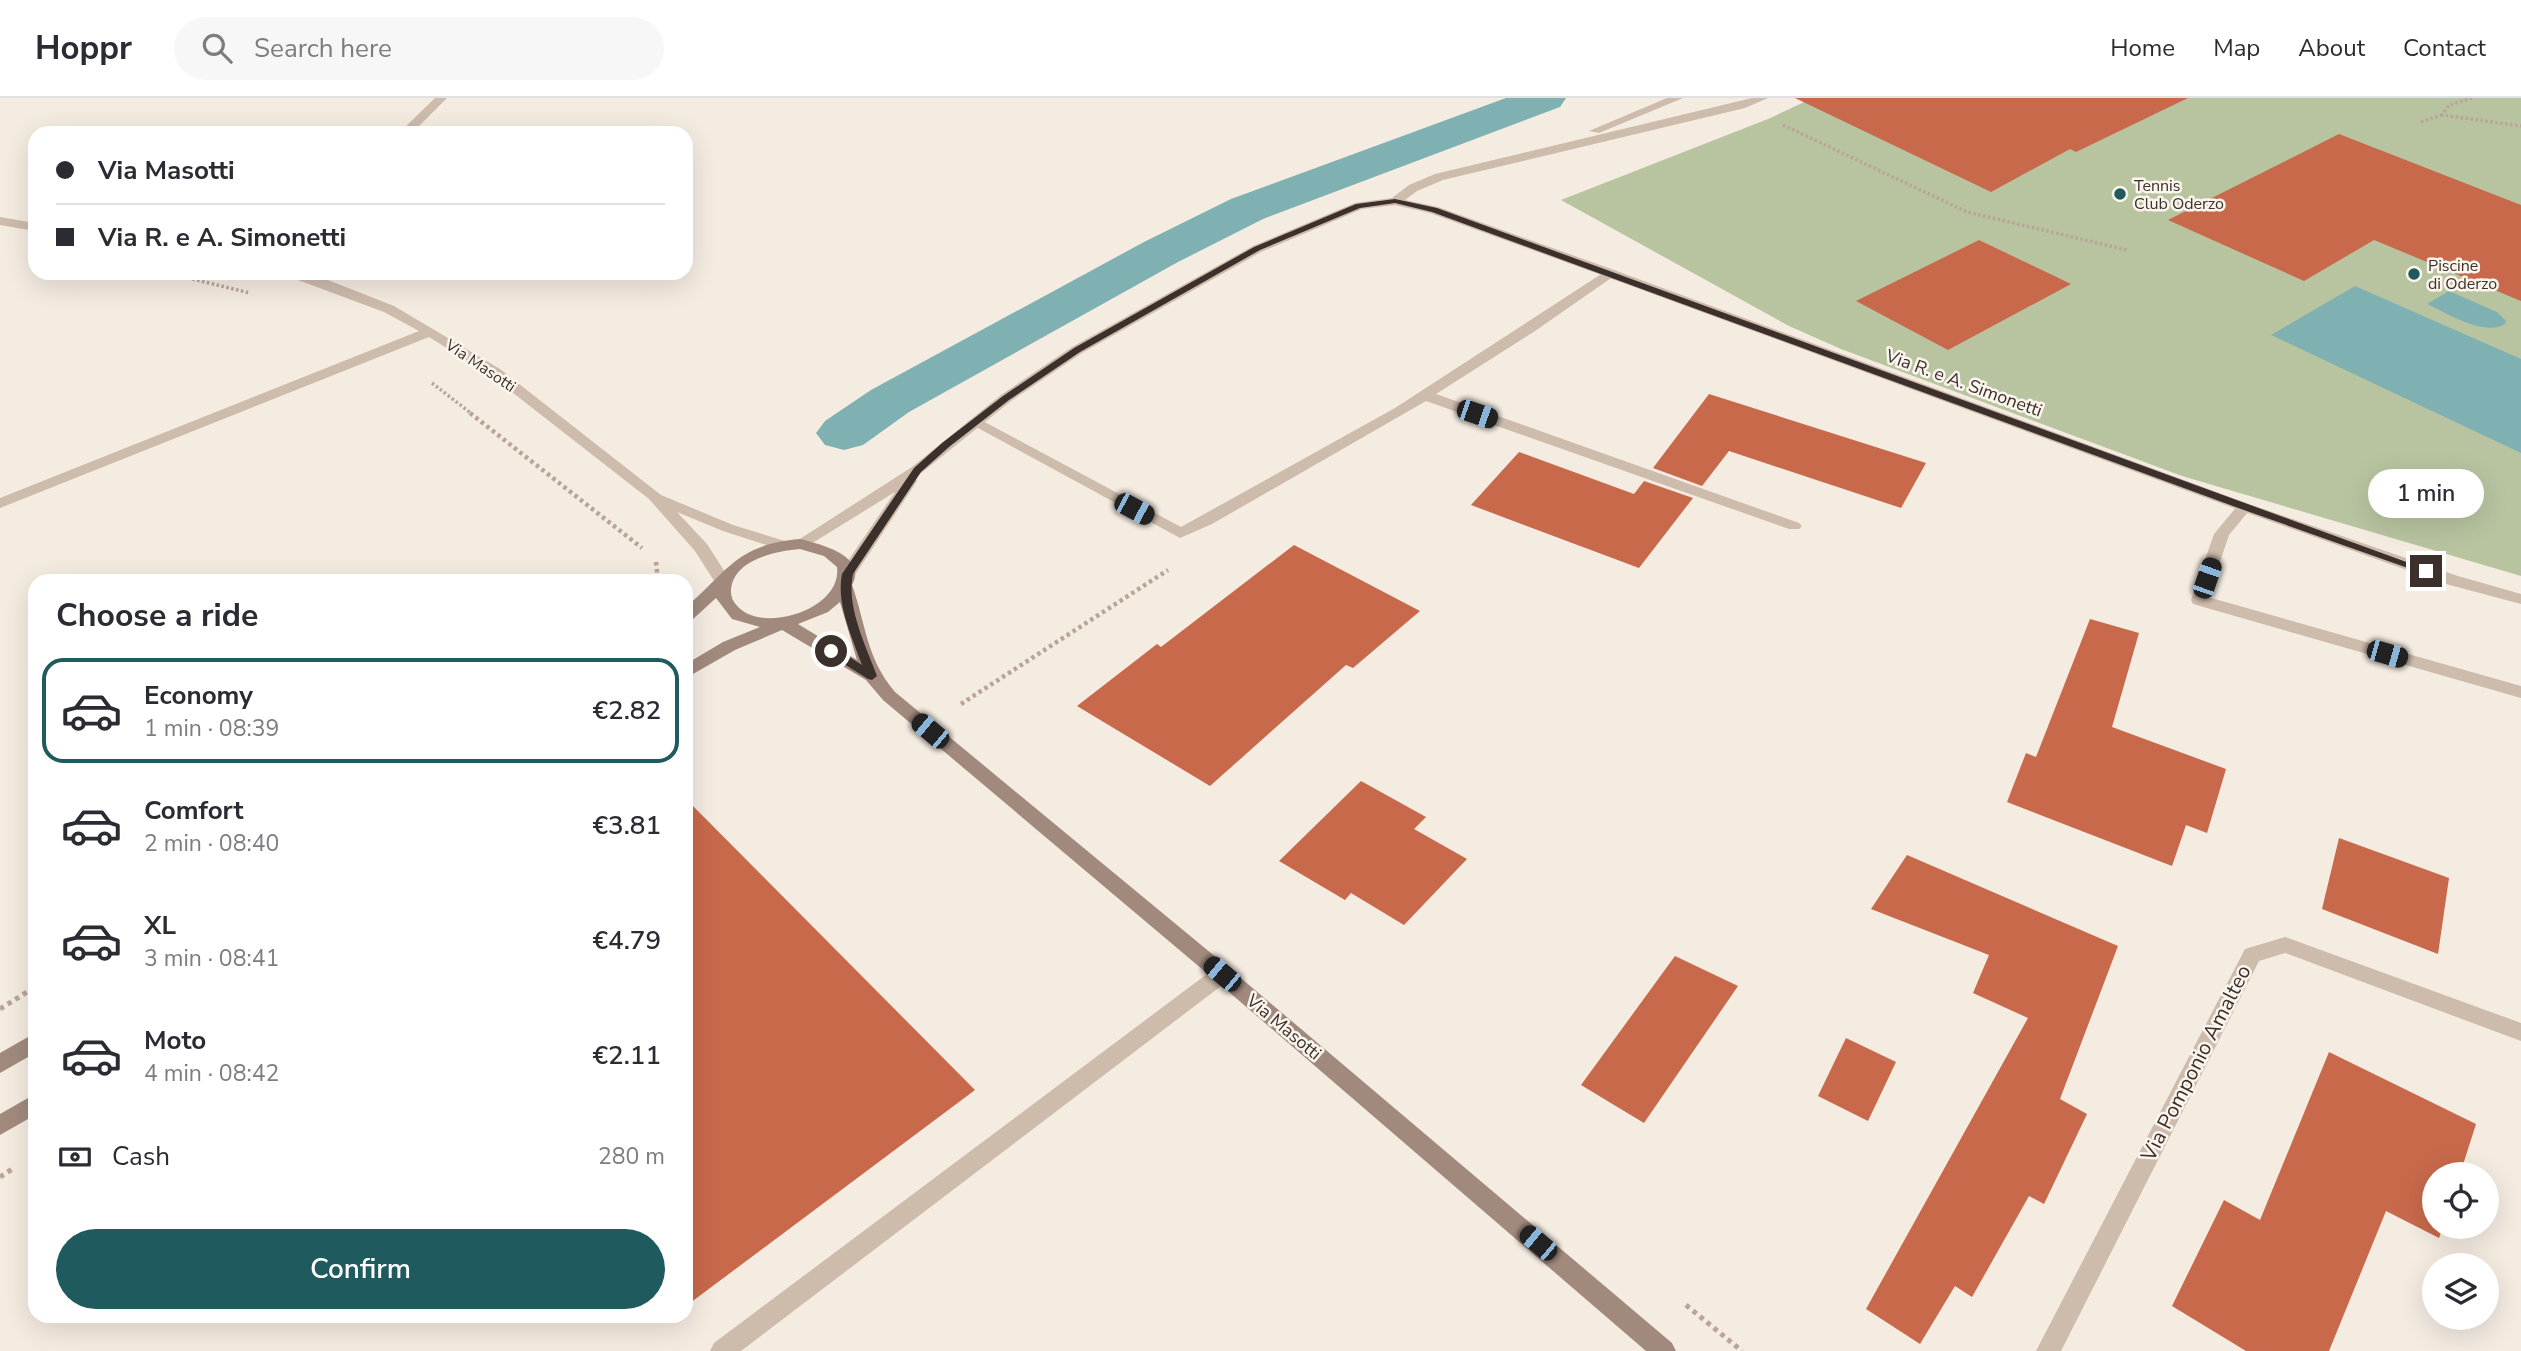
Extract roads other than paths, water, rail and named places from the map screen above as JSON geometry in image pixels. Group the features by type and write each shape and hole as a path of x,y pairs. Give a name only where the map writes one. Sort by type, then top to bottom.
{"street":[{"path":"412,126 441,98"},
{"path":"1536,154 1677,98"},
{"path":"800,544 862,508 917,470 974,422 1077,350 1257,248 1359,206 1395,201 1413,188 1439,177 1750,101"},
{"name":"Via R. e A. Simonetti","path":"1395,201 1434,210 1609,273 2244,507 2452,580 2521,599"},
{"path":"0,221 28,226"},
{"path":"0,230 28,227"},
{"path":"974,422 1180,533 1208,522 1424,395 1530,328 1609,273"},
{"name":"Via Masotti","path":"312,280 389,309 495,372 654,496 701,548 724,583"},
{"path":"0,503 430,332"},
{"path":"1424,395 1794,526"},
{"path":"693,668 729,646 783,623 822,611 836,600 917,470"},
{"name":"Via Masotti","path":"654,496 728,528 782,545"},
{"path":"2244,507 2222,534 2199,600 2521,692"},
{"path":"693,610 724,583 732,570 745,559 782,545 800,544 834,553 844,563 846,581"},
{"name":"Via Masotti","path":"846,581 855,631 872,676"},
{"path":"724,583 723,597 730,608 742,618 761,623 783,623"},
{"name":"Via Masotti","path":"783,623 872,676 889,696 1222,974 1664,1351"},
{"name":"Via Pomponio Amalteo","path":"2048,1351 2252,955 2285,946 2521,1032"},
{"path":"722,1351 1222,974"},
{"path":"0,1064 28,1046"},
{"path":"0,1126 28,1108"}],"water":[{"path":"2355,286 2521,359 2521,453 2271,335"},
{"path":"2449,291 2497,312 2506,321 2505,324 2487,328 2476,326 2427,304"}],"waterway":[{"path":"844,433 890,401 1161,252 1247,209 1545,98"}],"place":[{"name":"Tennis Club Oderzo","path":"2120,194"},
{"name":"Piscine di Oderzo","path":"2414,274"}]}
